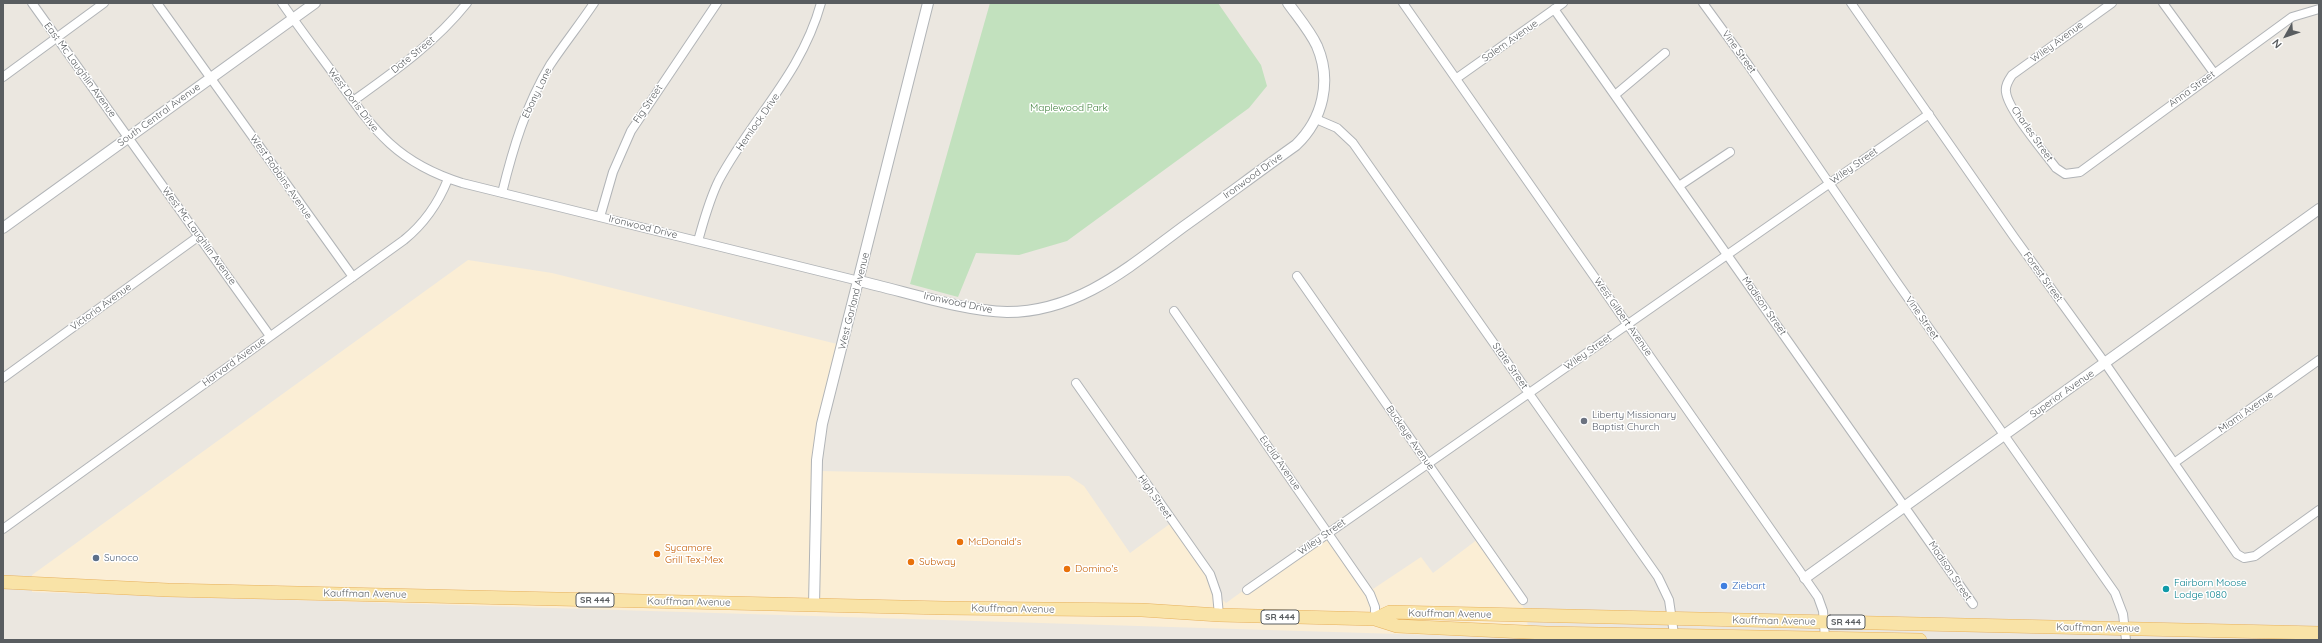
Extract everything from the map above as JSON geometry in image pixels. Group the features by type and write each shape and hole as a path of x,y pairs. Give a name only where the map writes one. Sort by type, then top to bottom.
{"main road":[{"name":"Kauffman Avenue","path":"3,582 168,590 945,608 1142,610 1219,615 1375,620 1397,626 1546,633 1674,634 1920,640"},
{"name":"Kauffman Avenue","path":"1375,620 1390,612 1824,622 2126,634 2319,633"}],"street":[{"name":"East Mc Laughlin Avenue","path":"32,3 128,137"},
{"path":"3,77 104,3"},
{"name":"West Robbins Avenue","path":"157,3 353,277"},
{"name":"West Doris Drive","path":"282,3 377,133 395,149 420,166 448,179"},
{"name":"South Central Avenue","path":"3,228 315,3"},
{"name":"Date Street","path":"353,101 412,59 446,28 467,3"},
{"name":"Ebony Lane","path":"502,193 518,136 540,84 551,65 594,3"},
{"name":"Fig Street","path":"600,217 613,172 630,130 717,3"},
{"name":"Hemlock Drive","path":"698,241 708,206 720,180 794,68 816,20 821,3"},
{"name":"West Garland Avenue","path":"814,605 819,445 928,3"},
{"name":"Ironwood Drive","path":"448,179 978,309 995,311 1038,309 1074,300 1112,280 1296,145 1316,118 1324,88 1320,56 1312,36 1288,3"},
{"name":"West Gilbert Avenue","path":"1403,3 1457,78 1818,597 1824,622 1825,638"},
{"name":"Vine Street","path":"1703,3 1749,66 1829,184 2115,593 2126,634"},
{"name":"Forest Street","path":"1851,3 2105,363 2235,552 2244,558 2255,556 2319,510"},
{"name":"Wiley Avenue","path":"2006,85 2012,75 2112,3"},
{"path":"2163,3 2214,73"},
{"name":"Salem Avenue","path":"1457,78 1557,6"},
{"name":"Madison Street","path":"1557,6 1615,95 1973,604"},
{"name":"Anna Street","path":"2069,175 2080,172 2292,17 2319,9"},
{"path":"1615,95 1665,53"},
{"name":"Charles Street","path":"2006,85 2007,96 2013,109 2056,168 2069,175"},
{"name":"Wiley Street","path":"1247,590 1929,114"},
{"name":"State Street","path":"1316,118 1337,128 1352,143 1658,577 1669,600 1674,634"},
{"name":"West Mc Laughlin Avenue","path":"128,137 270,336"},
{"path":"1679,186 1730,152"},
{"name":"Harvard Avenue","path":"3,529 404,240 424,222 441,195 448,179"},
{"name":"Superior Avenue","path":"1805,578 1904,505 2319,209"},
{"name":"Victoria Avenue","path":"3,378 199,236"},
{"name":"Buckeye Avenue","path":"1297,276 1522,600"},
{"name":"Euclid Avenue","path":"1174,311 1370,594 1375,607 1375,620"},
{"name":"Miami Avenue","path":"2174,464 2319,360"},
{"name":"High Street","path":"1076,383 1210,574 1217,594 1219,615"}],"shaded area":[{"path":"468,260 552,273 841,345 820,424 819,471 1069,476 1084,486 1130,553 1171,523 1208,574 1214,591 1226,603 1325,532 1373,589 1421,557 1433,573 1478,539 1526,611 1529,638 32,592 32,575"}],"green space":[{"name":"Maplewood Park","path":"990,3 1218,3 1261,65 1267,86 1249,108 1067,241 1019,255 976,253 958,297 910,284"}],"place":[{"name":"Liberty Missionary Baptist Church","path":"1584,421"},
{"name":"McDonald's","path":"960,542"},
{"name":"Sycamore Grill Tex-Mex","path":"657,554"},
{"name":"Sunoco","path":"96,558"},
{"name":"Subway","path":"911,562"},
{"name":"Domino's","path":"1067,569"},
{"name":"Ziebart","path":"1724,586"},
{"name":"Fairborn Moose Lodge 1080","path":"2166,589"}]}
